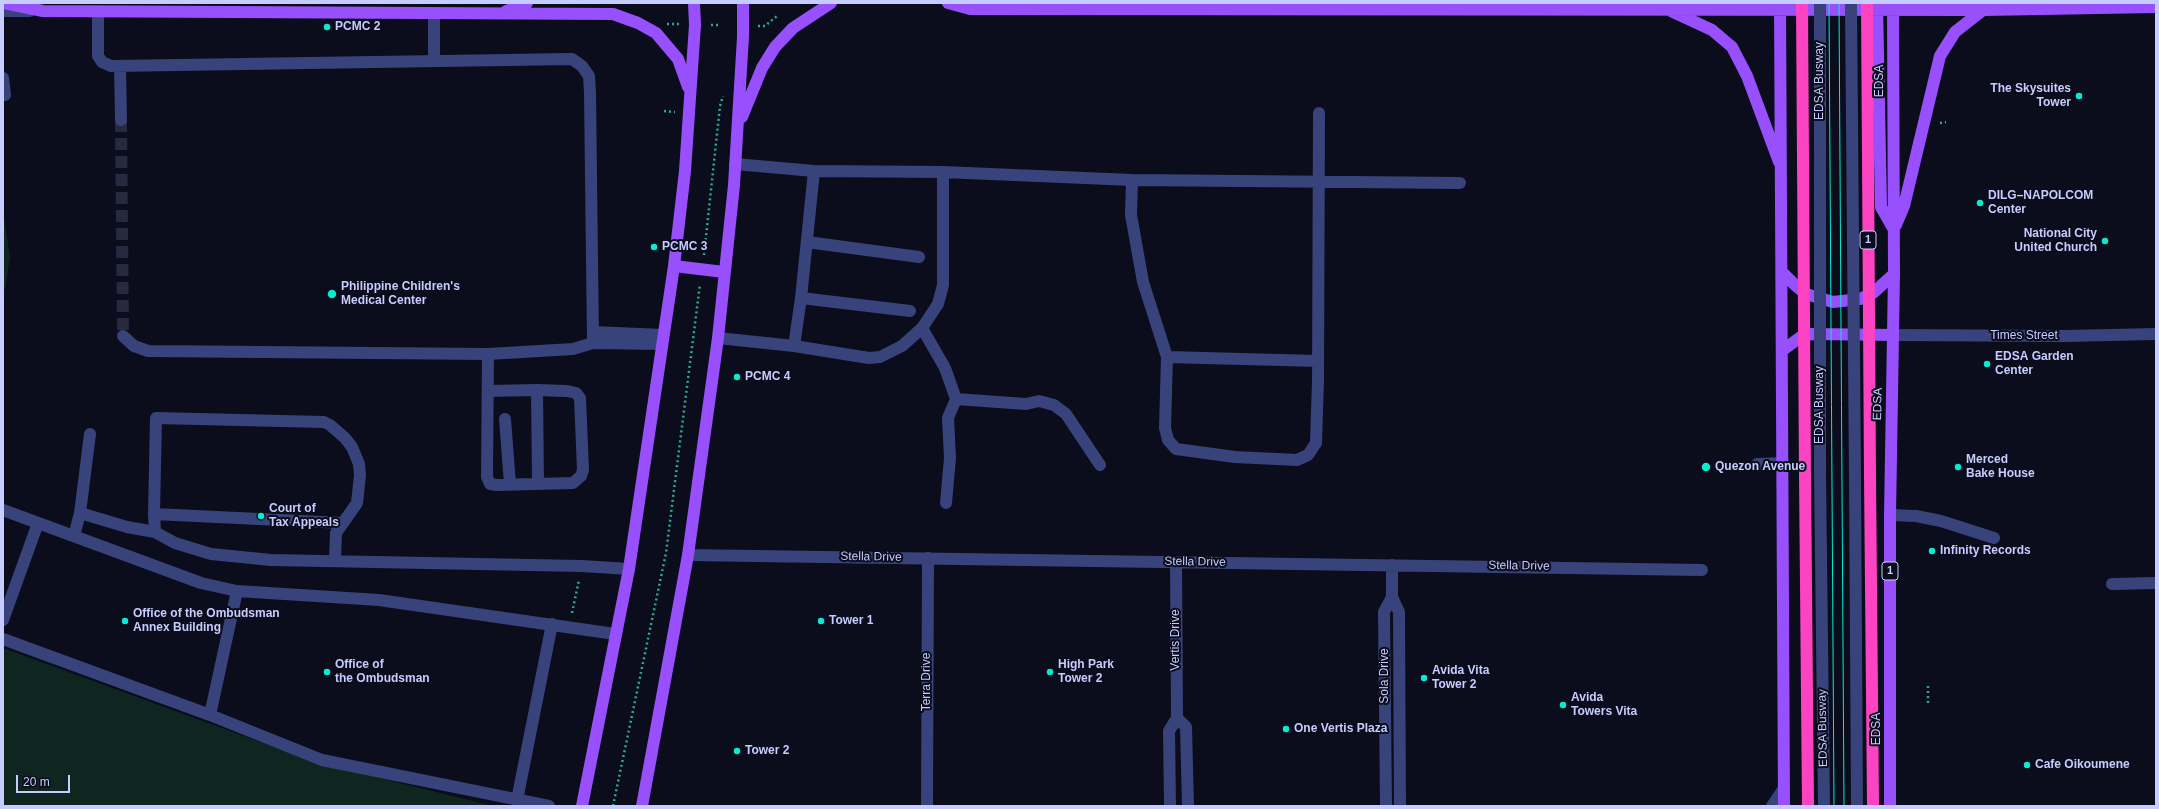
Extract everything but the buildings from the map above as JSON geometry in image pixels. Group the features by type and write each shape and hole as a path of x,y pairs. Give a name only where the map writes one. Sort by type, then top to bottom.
{"highway":[{"path":"1802,3 1808,806"},
{"name":"EDSA","path":"1867,3 1873,806"}],"main road":[{"path":"4,3 43,11 609,14 622,16 648,27 667,43 678,59 686,76 689,112"},
{"path":"499,14 527,3"},
{"path":"582,806 629,569 674,266 685,171 695,25 694,3"},
{"path":"642,806 688,555 718,338 739,124 743,3"},
{"path":"739,124 762,68 775,47 793,28 831,3"},
{"path":"948,3 970,9 1664,8 1893,6 1983,10 2156,7"},
{"path":"1780,6 1783,273 1784,806"},
{"path":"1877,6 1880,206 1894,229"},
{"name":"EDSA","path":"1890,806 1890,515 1894,274 1893,6"},
{"path":"1664,8 1702,24 1719,35 1732,47 1747,76 1782,169"},
{"path":"1894,229 1904,206 1940,56 1955,32 1983,10"},
{"path":"674,266 724,272"},
{"path":"1783,273 1795,286 1806,294 1833,302 1860,299 1873,293 1894,274"},
{"path":"1783,350 1802,336 1812,334 1893,336"}],"street":[{"name":"EDSA Busway","path":"1820,3 1820,474 1824,806"},
{"path":"1851,3 1857,806"},
{"path":"3,11 43,11"},
{"path":"98,12 98,56 102,62 110,66 572,59 582,66 589,76 593,338"},
{"path":"434,13 434,61"},
{"path":"120,66 121,120"},
{"path":"3,78 5,95"},
{"path":"1132,180 1131,215 1143,282 1167,357 1165,428 1168,440 1176,449 1235,457 1297,460 1308,455 1316,443 1318,361 1319,113"},
{"path":"735,164 814,171 943,172 1132,180 1460,183"},
{"path":"794,346 801,298 814,171"},
{"path":"718,338 794,346 840,355 868,358 880,356 902,346 922,328 938,304 943,285 943,172"},
{"path":"807,242 919,257"},
{"path":"801,298 910,311"},
{"path":"922,328 945,368 956,399 948,418 950,458 946,503"},
{"name":"Times Street","path":"1893,336 2064,336 2156,334"},
{"path":"123,336 134,346 148,351 488,354 573,349 593,338 662,339"},
{"path":"488,354 487,477 490,484 497,486 538,483 573,484 581,476 584,470 580,398 576,393 567,391 537,390 488,391"},
{"path":"1167,357 1318,361"},
{"path":"537,390 538,483"},
{"path":"956,399 1026,404 1039,401 1054,405 1066,414 1100,465"},
{"path":"155,532 154,514 157,418 324,422 330,425 345,438 360,464 357,502 336,533 335,560"},
{"path":"505,419 510,484"},
{"path":"74,536 80,513 90,434"},
{"path":"1757,464 1783,463"},
{"path":"3,510 201,583 237,591 379,600 615,634"},
{"path":"80,513 127,527 155,532 176,543 211,554 271,560 335,560 582,566 629,569"},
{"path":"154,514 343,522"},
{"path":"1890,515 1916,516 1941,521 1994,538"},
{"path":"3,620 38,523"},
{"name":"Stella Drive","path":"688,555 1392,564 1702,570"},
{"name":"Terra Drive","path":"927,806 928,558"},
{"name":"Vertis Drive","path":"1170,806 1169,731 1177,718 1176,562"},
{"name":"Sola Drive","path":"1392,564 1392,597 1399,612 1400,806"},
{"path":"2112,584 2156,582"},
{"path":"210,715 237,591"},
{"name":"Sola Drive","path":"1386,806 1384,612 1392,597"},
{"path":"517,800 552,624"},
{"path":"3,639 210,715 322,760 549,806"},
{"name":"Vertis Drive","path":"1177,718 1186,727 1188,806"},
{"path":"1772,806 1784,788"}],"path":[{"path":"756,26 765,26 778,16"},
{"path":"663,24 679,24"},
{"path":"711,25 720,25"},
{"path":"765,26 769,30"},
{"path":"613,806 666,553 702,270 720,106 725,92"},
{"path":"570,627 582,566"},
{"path":"1928,685 1928,703"}],"green space":[{"path":"3,211 10,257 5,290 3,286"},
{"path":"3,648 315,762 493,806 3,806"}],"tunnel":[{"path":"121,120 123,336"}],"tram line":[{"path":"1829,3 1834,806"},
{"path":"1839,3 1844,806"}],"place":[{"name":"PCMC 2","path":"327,27"},
{"name":"The Skysuites Tower","path":"2079,96"},
{"name":"DILG–NAPOLCOM Center","path":"1980,203"},
{"name":"National City United Church","path":"2105,241"},
{"name":"PCMC 3","path":"654,247"},
{"name":"Philippine Children's Medical Center","path":"332,294"},
{"name":"EDSA Garden Center","path":"1987,364"},
{"name":"PCMC 4","path":"737,377"},
{"name":"Quezon Avenue","path":"1706,467"},
{"name":"Merced Bake House","path":"1958,467"},
{"name":"Court of Tax Appeals","path":"261,516"},
{"name":"Infinity Records","path":"1932,551"},
{"name":"Office of the Ombudsman Annex Building","path":"125,621"},
{"name":"Tower 1","path":"821,621"},
{"name":"Office of the Ombudsman","path":"327,672"},
{"name":"High Park Tower 2","path":"1050,672"},
{"name":"Avida Vita Tower 2","path":"1424,678"},
{"name":"Avida Towers Vita","path":"1563,705"},
{"name":"One Vertis Plaza","path":"1286,729"},
{"name":"Tower 2","path":"737,751"},
{"name":"Cafe Oikoumene","path":"2027,765"}]}
